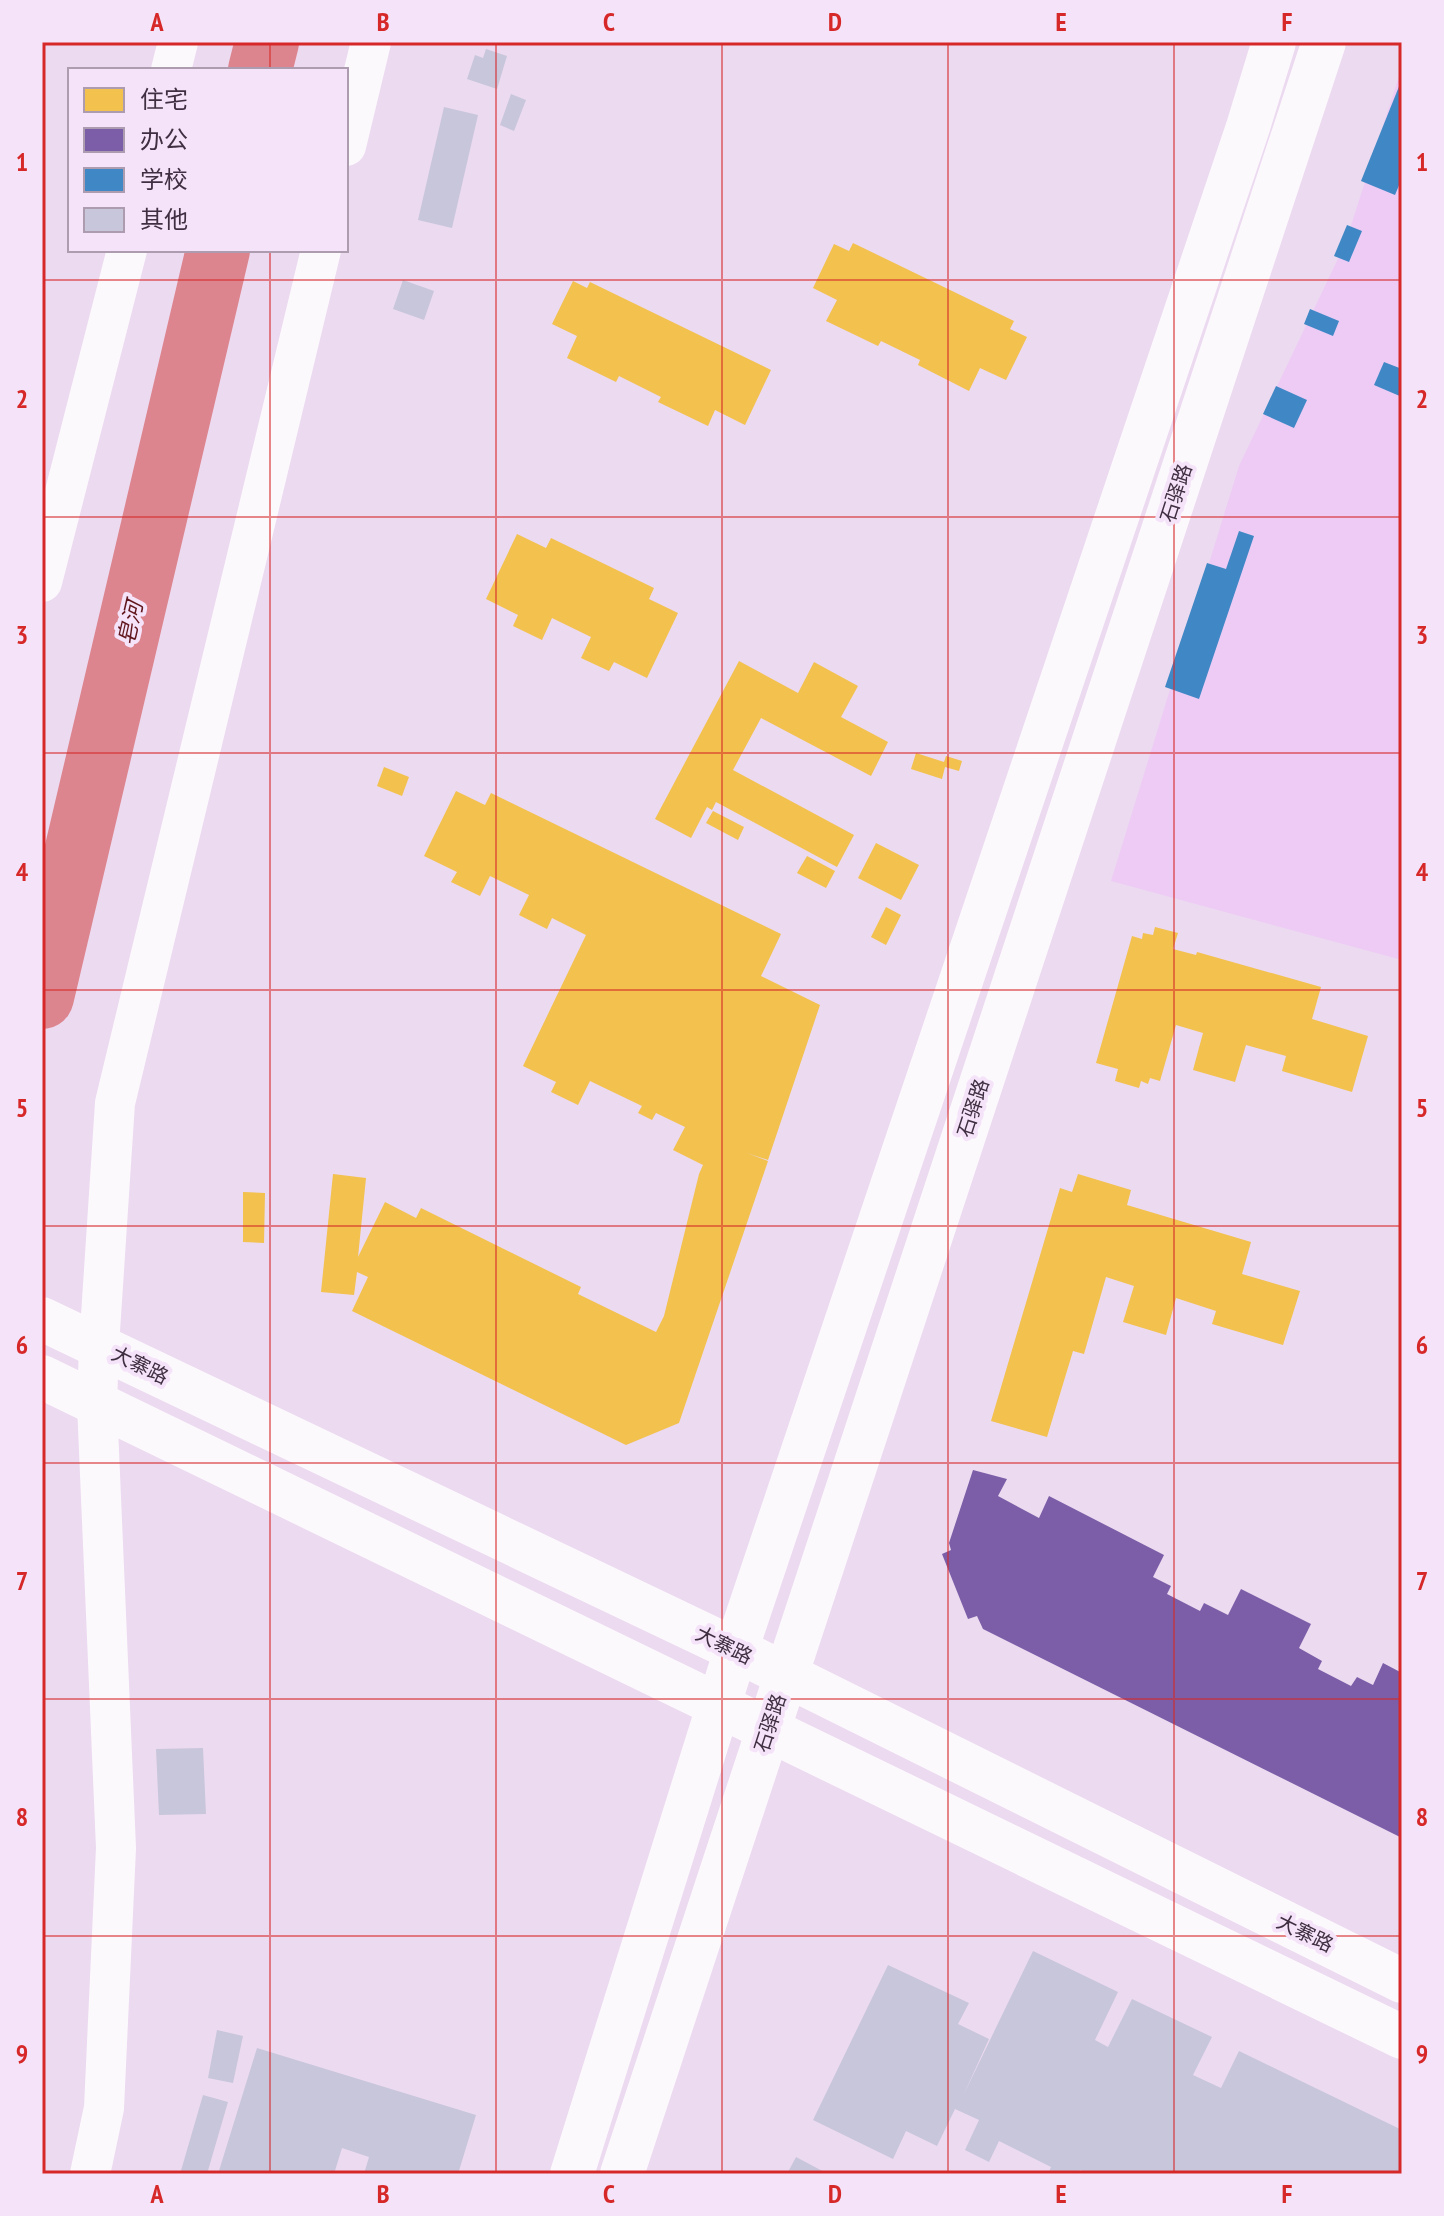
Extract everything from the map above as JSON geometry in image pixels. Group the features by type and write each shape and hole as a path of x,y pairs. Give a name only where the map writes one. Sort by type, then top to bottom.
{"street":[{"path":"172,68 178,42"},
{"path":"348,138 371,42"},
{"path":"572,2174 736,1650 1274,42"},
{"name":"石驿路","path":"622,2174 1324,42"},
{"path":"42,582 126,252"},
{"path":"90,2174 104,2108 116,1848 97,1404 115,1103 321,252"},
{"name":"大寨路","path":"45,1320 736,1650 1402,1981"},
{"path":"49,1381 1402,2037"}],"shaded area":[{"path":"1402,67 1402,960 1111,881 1239,466 1345,244"}],"building: 住宅":[{"path":"853,243 1014,321 1010,329 1027,337 1006,380 980,368 969,391 918,365 920,360 881,341 878,346 826,321 837,300 813,288 834,244 849,251"},
{"path":"573,281 587,288 590,282 771,370 745,425 715,410 708,426 658,402 661,397 619,376 616,382 567,358 577,336 552,324"},
{"path":"517,534 546,548 551,538 654,588 649,599 678,613 647,678 614,662 609,671 581,658 591,637 552,618 542,640 513,626 518,615 486,599"},
{"path":"739,661 798,693 814,662 858,686 841,717 888,742 871,776 761,718 733,770 854,835 837,867 716,802 712,810 707,807 691,838 655,819"},
{"path":"916,753 944,762 946,756 962,761 959,771 945,767 942,779 911,769"},
{"path":"384,767 409,777 402,796 377,786"},
{"path":"456,791 485,805 491,793 781,934 761,976 820,1005 768,1160 747,1153 768,1161 679,1423 626,1445 352,1311 368,1277 357,1272 354,1295 321,1292 333,1174 366,1178 358,1257 385,1202 416,1218 421,1208 581,1287 578,1294 656,1332 664,1316 703,1165 673,1150 685,1127 656,1113 652,1120 638,1113 642,1106 590,1081 578,1105 551,1092 556,1082 523,1066 586,935 552,918 547,929 519,915 529,895 490,876 480,896 451,882 457,872 424,856"},
{"path":"713,811 744,827 738,840 706,823"},
{"path":"876,843 919,865 901,900 858,878"},
{"path":"807,856 835,871 826,888 797,873"},
{"path":"886,907 901,915 886,945 871,937"},
{"path":"1155,927 1178,933 1173,949 1196,955 1197,952 1321,987 1312,1019 1368,1036 1352,1092 1282,1071 1286,1056 1246,1045 1235,1082 1193,1070 1203,1033 1176,1025 1160,1081 1150,1078 1148,1084 1141,1081 1139,1088 1115,1081 1118,1069 1096,1063 1132,936 1142,939 1143,933 1153,935"},
{"path":"1078,1174 1131,1190 1127,1205 1251,1242 1242,1274 1300,1291 1283,1345 1212,1324 1216,1311 1176,1298 1166,1335 1123,1322 1134,1286 1106,1277 1084,1354 1073,1351 1047,1437 991,1421 1060,1188 1072,1192"},
{"path":"243,1192 265,1193 264,1243 243,1242"}],"building: 办公":[{"path":"973,1470 1007,1479 998,1496 1039,1518 1049,1496 1164,1555 1153,1577 1171,1586 1167,1594 1200,1611 1204,1603 1228,1615 1241,1589 1311,1624 1299,1648 1322,1661 1318,1669 1351,1686 1357,1677 1373,1685 1383,1663 1402,1673 1402,1838 983,1629 977,1616 968,1619 942,1554 951,1550 949,1543"}],"building: 学校":[{"path":"1402,79 1402,178 1395,195 1361,181"},
{"path":"1347,225 1362,231 1349,262 1334,256"},
{"path":"1310,309 1339,321 1333,336 1304,324"},
{"path":"1384,362 1402,369 1402,397 1374,385"},
{"path":"1276,386 1307,400 1294,428 1263,414"},
{"path":"1239,531 1254,536 1199,699 1165,687 1207,563 1226,569"}],"building: 其他":[{"path":"486,49 507,56 497,89 467,79 475,55 483,58"},
{"path":"511,94 526,100 514,131 500,125"},
{"path":"444,107 478,115 452,228 418,220"},
{"path":"403,280 434,291 424,320 393,309"},
{"path":"203,1748 206,1814 159,1815 156,1749"},
{"path":"1033,1951 1118,1992 1095,2040 1108,2047 1132,1999 1212,2037 1193,2075 1221,2088 1239,2051 1402,2130 1402,2174 1089,2174 1080,2170 1078,2174 1048,2174 1051,2167 999,2141 989,2162 965,2150 979,2120 955,2109 937,2146 906,2131 893,2159 813,2120 888,1965 969,2003 958,2024 989,2039 963,2096"},
{"path":"217,2030 243,2036 233,2083 208,2078"},
{"path":"257,2048 476,2115 458,2174 364,2174 369,2157 342,2148 334,2174 218,2174"},
{"path":"203,2095 228,2102 207,2174 180,2174"},
{"path":"796,2157 828,2174 787,2174"}],"waterway":[{"name":"皂河","path":"260,68 267,42"},
{"name":"皂河","path":"42,997 218,252"}]}
